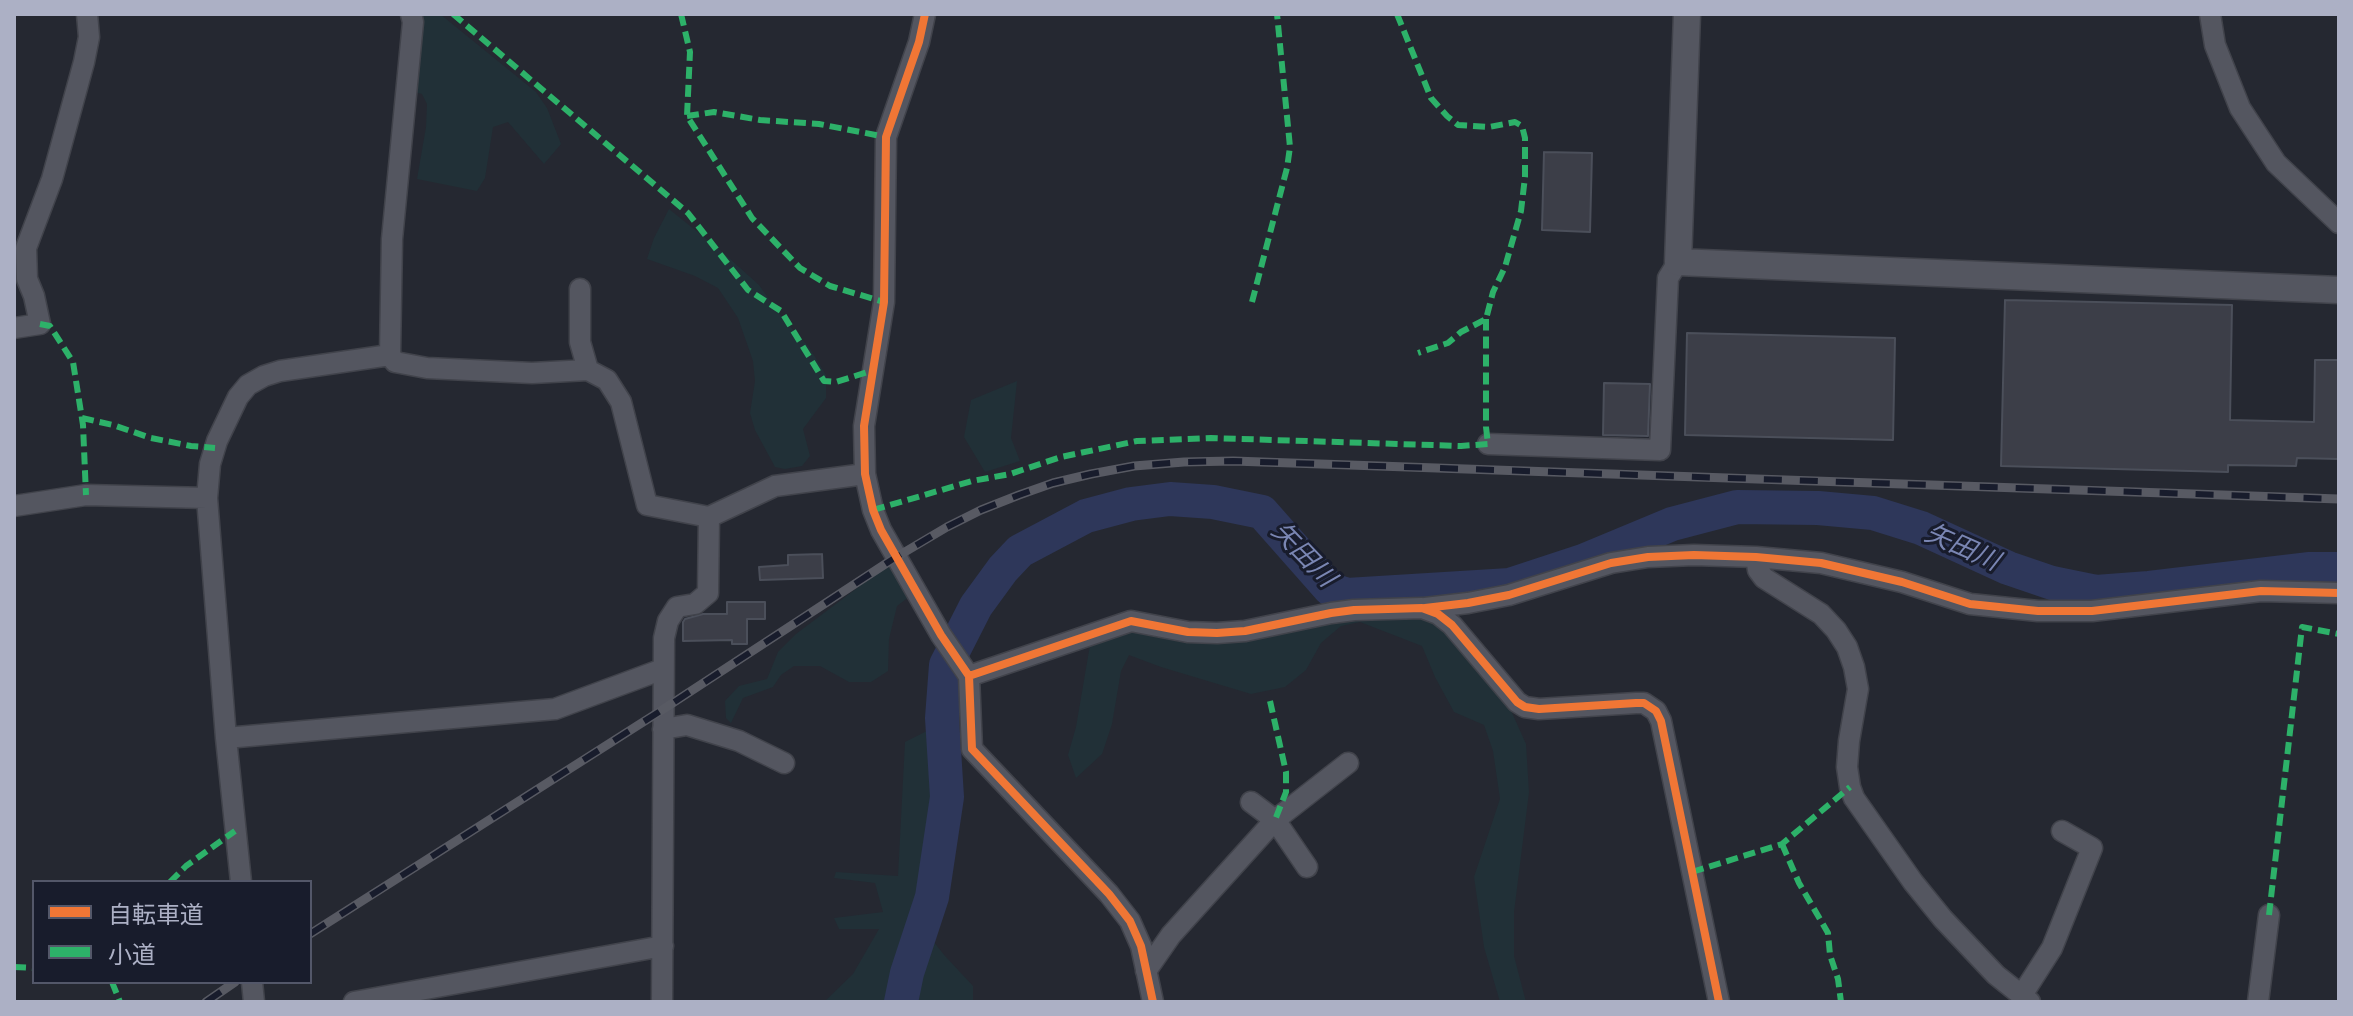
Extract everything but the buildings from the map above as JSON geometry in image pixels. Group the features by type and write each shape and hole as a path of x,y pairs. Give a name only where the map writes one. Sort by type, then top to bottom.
{"street":[{"path":"14,328 40,324 27,279 26,248 52,179 84,62 89,37 87,14"},
{"path":"411,14 413,22 392,239 390,355 395,362 427,368 532,373 588,370 607,380 621,402 647,505 709,517 775,486 865,474"},
{"path":"925,14 919,42 886,137 884,302 864,426 863,453 873,510 881,530 941,635 966,672 972,749 1109,894 1130,921 1141,946 1153,1002"},
{"path":"1488,444 1660,450 1668,278 1678,262 1687,14"},
{"path":"2210,14 2215,45 2240,108 2276,163 2339,223"},
{"path":"1678,262 2339,290"},
{"path":"580,289 580,342 588,370"},
{"path":"241,880 207,498 210,464 217,441 238,397 248,385 280,371 390,355"},
{"path":"14,506 86,495 207,498"},
{"path":"662,1002 664,638 668,621 677,607 695,604 708,593 709,517"},
{"path":"966,672 1131,621 1188,632 1217,633 1267,627 1331,613 1468,603 1509,595 1611,563 1648,557 1756,557 1821,563 1902,582 1970,604 2038,611 2092,611 2261,591 2339,593"},
{"path":"1756,557 1758,570 1764,578 1821,614 1847,647 1858,689 1847,767 1854,798 1943,919 1996,975 2026,998 2052,948 2092,848 2062,831"},
{"path":"1422,608 1438,614 1452,625 1517,702 1525,707 1539,709 1644,703 1656,711 1661,721 1719,1002"},
{"path":"226,738 555,709 663,669"},
{"path":"663,729 687,725 739,741 784,763"},
{"path":"1146,971 1171,935 1275,820 1348,763"},
{"path":"1251,802 1275,820 1307,867"},
{"path":"2258,1002 2269,915"},
{"path":"354,1002 663,946"}],"shaded area":[{"path":"408,14 440,14 536,92 547,108 561,144 544,164 508,122 493,127 485,178 477,191 417,179 427,104 422,94 396,87 407,47"},
{"path":"669,209 759,285 784,320 809,347 826,375 826,398 803,429 810,456 802,466 775,467 755,430 750,413 755,381 753,361 738,318 718,288 695,276 647,259"},
{"path":"1017,381 1011,438 1020,461 985,472 964,437 971,400"},
{"path":"893,561 910,596 897,606 889,639 888,671 871,682 849,682 820,666 794,666 781,675 773,687 743,698 731,723 726,718 725,701 739,686 767,679 778,652 796,634"},
{"path":"1335,617 1424,618 1446,633 1508,704 1526,744 1529,792 1514,912 1514,956 1526,1002 1500,1002 1484,947 1474,877 1500,799 1493,751 1484,725 1454,712 1422,646 1360,622 1341,626 1321,643 1306,670 1285,687 1251,694 1129,655 1121,671 1112,724 1102,754 1076,778 1068,755 1090,645 1113,635 1132,632 1185,643 1230,643"},
{"path":"935,727 936,790 929,843 912,915 973,986 973,1000 824,1002 853,974 879,929 839,929 834,918 883,912 875,883 834,878 836,872 898,876 905,742"}],"waterway":[{"name":"矢田川","path":"901,1002 907,973 932,897 947,797 942,718 946,665 976,606 1003,569 1020,551 1086,516 1131,504 1170,499 1213,502 1262,512 1330,589 1347,595 1510,585 1583,561 1672,524 1737,507 1818,508 1873,513 1921,528 2008,568 2052,583 2096,592 2310,569 2339,569"}],"railway":[{"path":"312,933 947,527 1019,495 1091,474 1134,466 1233,461 2339,499"},
{"path":"206,1002 232,984"}],"marked path":[{"path":"453,14 688,213 748,290 781,311 824,381 836,382 874,370"},
{"path":"681,14 690,52 687,116 752,218 800,268 830,286 884,302"},
{"path":"1252,302 1290,147 1277,14"},
{"path":"1397,14 1431,98 1447,116 1458,125 1489,127 1515,122 1522,126 1525,138 1521,211 1486,319 1448,343 1418,353"},
{"path":"687,116 714,112 760,120 819,124 886,137"},
{"path":"873,510 972,481 1010,474 1061,457 1137,441 1211,438 1461,446 1488,444 1486,319"},
{"path":"40,324 50,326 73,362 83,425 86,495"},
{"path":"82,418 151,438 215,448"},
{"path":"2269,915 2302,627 2339,634"},
{"path":"1270,701 1286,772 1286,792 1275,820"},
{"path":"1692,872 1782,844 1850,787"},
{"path":"172,880 186,866 235,831"},
{"path":"1782,844 1799,883 1828,933 1841,1002"},
{"path":"14,967 32,968"},
{"path":"113,984 120,1002"}],"cycle path":[{"path":"925,14 919,42 886,137 884,302 864,426 865,474 873,510 881,530 941,635 969,676 972,749 1109,894 1130,921 1141,946 1153,1002"},
{"path":"1425,608 1509,595 1611,563 1648,557 1694,555 1821,563 1902,582 1970,604 2038,611 2092,611 2261,591 2339,593"},
{"path":"969,676 1131,621 1188,632 1217,633 1245,631 1354,610 1422,608 1438,614 1452,625 1517,702 1525,707 1539,709 1644,703 1656,711 1661,721 1719,1002"}]}
